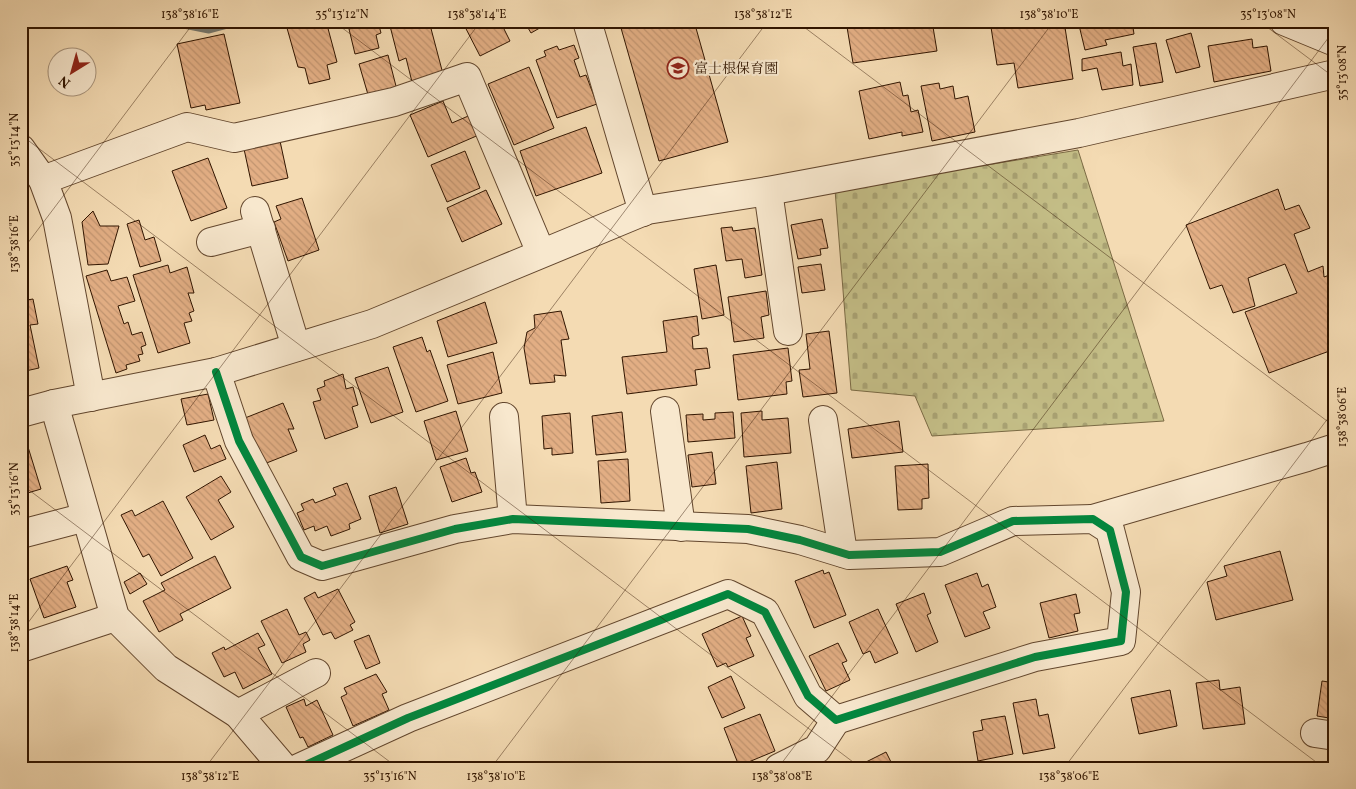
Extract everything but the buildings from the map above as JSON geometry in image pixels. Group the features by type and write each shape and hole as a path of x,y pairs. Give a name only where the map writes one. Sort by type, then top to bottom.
{"street":[{"path":"587,21 643,212"},
{"path":"1284,21 1335,42"},
{"path":"21,413 54,404 216,372 372,324 643,212 768,192 1079,133 1335,74"},
{"path":"43,180 187,127 234,138 394,102 467,77 541,253"},
{"path":"21,149 43,180 57,218 91,397"},
{"path":"768,192 788,332"},
{"path":"211,242 258,220 296,347"},
{"path":"216,372 239,441 300,558 322,566 455,529 513,519 748,529 800,540 849,556 940,552 1013,521 1093,518 1307,458 1335,448"},
{"path":"54,404 116,617 166,668 238,714 284,768"},
{"path":"665,411 681,527"},
{"path":"504,417 513,519"},
{"path":"824,420 843,553"},
{"path":"21,534 86,517"},
{"path":"778,768 817,750 836,720 1035,657 1121,641 1126,592 1110,530 1093,518"},
{"path":"299,768 408,718 728,594 765,612 808,696 836,720"},
{"path":"21,648 116,617"},
{"path":"238,714 316,673"}],"green space":[{"path":"1078,150 1164,421 932,436 915,396 851,390 835,190"}],"waterway":[{"path":"169,21 209,29 239,21"}],"cycle path":[{"path":"216,372 239,441 301,557 322,566 455,529 513,519 748,529 800,540 849,555 940,552 1013,521 1093,519 1110,530 1126,592 1121,641 1035,657 836,720 808,696 765,612 728,594 408,718 299,768"}],"place":[{"name":"富士根保育園","path":"678,68"}]}
